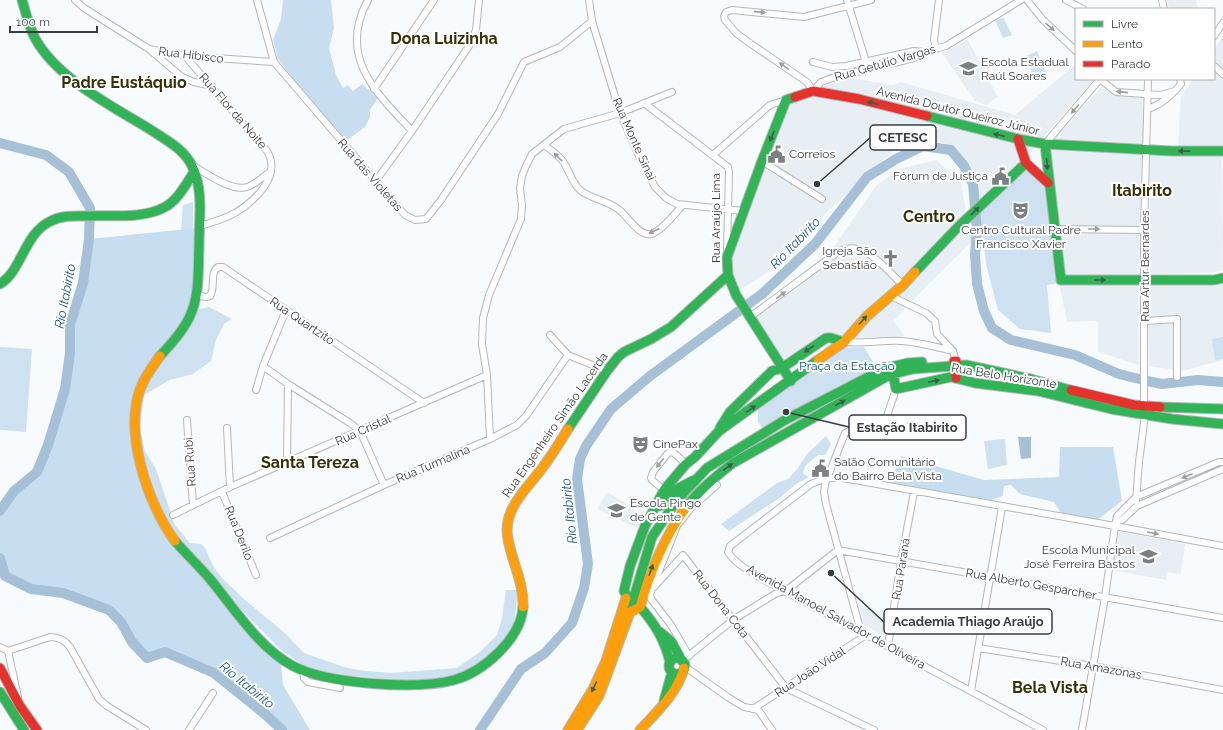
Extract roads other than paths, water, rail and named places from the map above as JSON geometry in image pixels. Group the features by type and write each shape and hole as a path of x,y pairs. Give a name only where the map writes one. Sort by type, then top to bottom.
{"street":[{"name":"Rua Engenheiro Simão Lacerda","path":"22,0 28,22 36,41 62,72 78,84 173,144 183,153 193,168 199,195 198,282 196,295 191,314 146,376 137,397 134,431 138,455 145,480 164,526 244,621 270,649 285,662 303,672 369,684 443,683 456,680 466,675 485,663 501,650 516,633 522,615 522,594 508,542 506,526 509,512 541,469 618,357 624,352 651,339 671,327 728,275"},
{"name":"Rua Hibisco","path":"75,0 84,8 149,49 185,56 274,62"},
{"name":"Rua das Violetas","path":"257,0 274,62 375,182 405,215 415,220 426,219 441,200 498,114 524,62 560,47 592,21"},
{"path":"368,0 358,27 357,43 361,64 366,77 374,89 412,131"},
{"path":"374,89 434,0"},
{"path":"375,182 412,131 469,46 476,30 478,0"},
{"name":"Rua Monte Sinai","path":"589,0 592,21 620,113 639,156 655,186 666,198 677,204 743,211"},
{"path":"813,91 807,82 736,33 724,20 726,12 732,10 804,17 847,3 871,0"},
{"path":"936,49 934,40 939,0"},
{"name":"Rua Getúlio Vargas","path":"813,91 821,82 832,78 914,58 924,52 946,46 1021,0"},
{"path":"1027,0 1043,20 1075,50"},
{"path":"1066,0 1081,8"},
{"path":"847,3 866,62"},
{"path":"1215,35 1222,27"},
{"path":"149,49 182,77 194,82 212,86"},
{"path":"813,62 834,67 914,52 924,52"},
{"name":"Rua Flor da Noite","path":"185,56 267,151 272,160 271,171"},
{"path":"1215,67 1223,74"},
{"path":"1099,80 1045,144 1048,183 1061,280 1214,280 1223,278"},
{"path":"1101,80 1116,92 1160,95 1175,91"},
{"name":"Rua Artur Bernardes","path":"1137,506 1136,497 1145,406 1144,230 1148,80"},
{"path":"1148,109 1160,104 1175,91 1181,81"},
{"name":"Avenida Doutor Queiroz Júnior","path":"786,100 813,91 859,99 1018,139 1045,144 1147,150 1223,151"},
{"path":"490,440 487,376 482,344 483,318 489,295 521,219 522,205 520,188 522,176 532,154 564,129 620,113 672,92"},
{"path":"712,155 770,105 786,100"},
{"path":"727,257 743,211 786,100"},
{"name":"Rua Araújo Lima","path":"644,103 725,164 729,172 728,275 736,295 748,316 791,381"},
{"path":"1018,139 1026,163 1048,183"},
{"path":"544,145 565,164 576,186 580,190 618,209 642,232 650,234 658,231 683,205"},
{"path":"762,161 822,199"},
{"path":"577,730 599,696 604,684 630,612 627,597 637,545 648,519 664,490 686,464 695,457 719,431 844,342 867,316 891,296 961,225 1026,163"},
{"path":"0,284 7,281 23,251 42,227 55,219 71,216 154,212 166,207 175,198 193,168 221,182 244,188 255,183 271,171"},
{"path":"199,226 212,223 235,213 255,198 267,183 271,171"},
{"path":"1055,229 1144,230"},
{"path":"748,316 839,251 848,248 872,255 902,285"},
{"name":"Rua Quartzito","path":"196,295 206,297 210,296 212,291 213,274 217,267 221,266 424,403"},
{"path":"891,296 926,313 934,321 937,334 953,351 956,363 956,378"},
{"path":"256,390 263,366 286,310"},
{"path":"1145,321 1177,320 1177,377"},
{"path":"550,335 568,355 607,371"},
{"path":"719,431 730,412 772,371 782,368 826,338 832,338 844,342 863,343 900,341 919,343 953,351"},
{"name":"Rua Turmalina","path":"270,538 384,485 490,440 511,429 522,422 568,355"},
{"path":"568,730 593,689 606,662 627,597 652,537 677,500 707,468 785,420 886,368 908,363 956,363"},
{"path":"630,612 640,607 652,565 674,522 710,480 734,463 893,374 913,369 956,363"},
{"name":"Rua Belo Horizonte","path":"956,363 976,366 1031,379 1070,390 1086,403"},
{"path":"263,366 360,431 384,485"},
{"path":"864,633 838,550 824,497 825,488 827,478 845,433 852,430 874,431 880,428 886,419 896,389 893,374"},
{"name":"Rua Cristal","path":"173,514 230,487 487,376"},
{"name":"Rua Belo Horizonte","path":"896,389 951,377 975,383 1038,391 1086,403 1145,406 1172,419 1223,424"},
{"path":"287,463 288,384"},
{"path":"1038,391 1070,390 1145,406 1223,409"},
{"name":"Rua Rubi","path":"187,420 193,505"},
{"path":"227,428 230,487"},
{"path":"664,490 652,480 652,475 668,453 673,452 686,464"},
{"path":"677,500 680,486 695,457"},
{"path":"1082,730 1105,597 1115,524 1117,516 1136,497 1222,460 1223,469 1137,506 1122,520 1115,524"},
{"name":"Avenida Manoel Salvador de Oliveira","path":"1043,730 1031,728 971,691 783,590 742,566 730,555 728,552 729,548 734,541 811,484 827,478 843,478 1002,507 1115,524 1223,546"},
{"path":"648,519 671,493 680,486 697,479"},
{"path":"640,730 676,691 685,663 671,625 650,594 678,526 691,508 716,485"},
{"name":"Rua Derilo","path":"222,492 256,575"},
{"name":"Rua Paraná","path":"888,646 901,561 914,492"},
{"path":"971,691 1002,507"},
{"path":"671,667 679,674 685,663 733,620 775,594 788,588 838,550"},
{"name":"Rua Alberto Gesparcher","path":"838,550 1223,618"},
{"name":"Rua Dona Cota","path":"654,587 683,555 786,688"},
{"path":"627,597 640,607 656,628 672,642 685,663"},
{"path":"656,628 666,649 671,667 669,686 661,706"},
{"name":"Rua João Vidal","path":"753,709 786,688 864,633"},
{"path":"0,647 8,651 46,638 54,637 63,640 67,643 75,655 99,699 107,706 146,730"},
{"name":"Rua Amazonas","path":"978,648 1093,666 1223,690"},
{"path":"8,651 20,706"},
{"path":"671,667 676,659 685,663 729,698 744,707 761,713 772,730"},
{"path":"0,668 20,706 37,730"},
{"path":"303,672 306,681 319,685 340,688"},
{"path":"786,688 874,730"},
{"path":"0,692 24,730"},
{"path":"189,730 213,692"}],"waterway":[{"name":"Rio Itabirito","path":"0,143 46,155 69,172 90,208 89,239 83,283 70,325 70,353 65,389 48,445 37,472 14,491 0,511"},
{"name":"Rio Itabirito","path":"480,730 521,669 545,653 572,623 584,588 588,564 577,479 580,459 586,446 611,409 650,376 762,294 815,244 867,177 896,159 923,146 951,150 964,166 973,184 977,230 975,255 977,284 984,311 992,328 1011,340 1075,355 1119,374 1147,381 1162,384 1198,380 1223,382"},
{"name":"Rio Itabirito","path":"0,558 5,576 31,589 63,593 109,610 121,622 132,642 147,658 165,652 214,673 266,715 282,730"}],"place":[{"name":"Escola Estadual Raúl Soares","path":"968,69"},
{"name":"Correios","path":"776,154"},
{"name":"Fórum de Justiça","path":"1001,176"},
{"name":"CETESC","path":"817,184"},
{"name":"Centro Cultural Padre Francisco Xavier","path":"1021,211"},
{"name":"Igreja São Sebastião","path":"890,258"},
{"name":"Estação Itabirito","path":"786,412"},
{"name":"CinePax","path":"640,444"},
{"name":"Salão Comunitário do Bairro Bela Vista","path":"821,469"},
{"name":"Escola Pingo de Gente","path":"617,510"},
{"name":"Escola Municipal José Ferreira Bastos","path":"1148,557"},
{"name":"Academia Thiago Araújo","path":"831,573"}],"district":[{"name":"Dona Luizinha","path":"444,38"},
{"name":"Padre Eustáquio","path":"124,82"},
{"name":"Itabirito","path":"1142,190"},
{"name":"Centro","path":"929,216"},
{"name":"Santa Tereza","path":"310,462"},
{"name":"Bela Vista","path":"1050,687"}],"park label":[{"name":"Praça da Estação","path":"847,366"}]}
